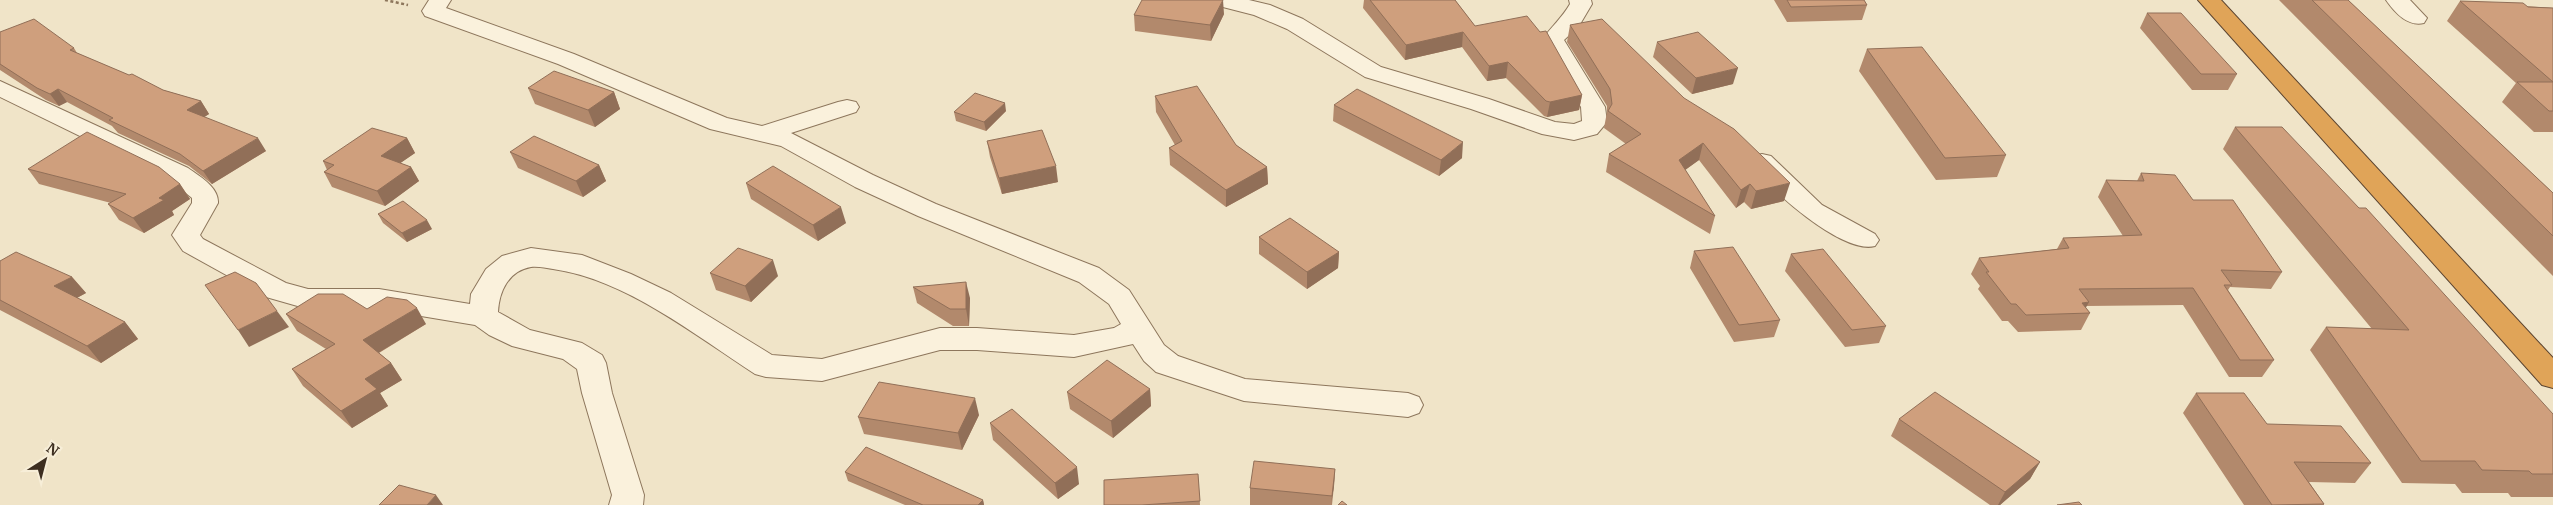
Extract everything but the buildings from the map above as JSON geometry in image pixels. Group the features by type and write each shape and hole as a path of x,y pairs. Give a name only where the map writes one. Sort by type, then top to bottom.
{"highway":[{"path":"2209,0 2553,377"}],"street":[{"path":"440,0 433,11 566,59 719,124 789,140 864,181 927,210 1089,275 1119,297 1154,353 1167,364 1244,390 1408,405"},
{"path":"1224,0 1262,10 1295,24 1374,72 1480,104 1551,129 1574,132 1588,129 1595,122 1593,107 1553,40 1560,30 1571,21 1581,2 1601,23"},
{"path":"2397,0 2416,18"},
{"path":"0,88 179,174 201,190 206,199 205,205 190,224 186,235 193,245 276,290 308,299 379,298 483,316 514,336 572,351 591,363 597,393 628,495 626,505"},
{"path":"763,134 847,107"},
{"path":"1746,146 1813,211 1865,240"},
{"path":"483,316 485,294 496,276 512,263 531,257 582,264 621,281 661,300 766,366 822,370 866,360 940,339 977,338 1074,346 1122,337 1137,328"}]}
